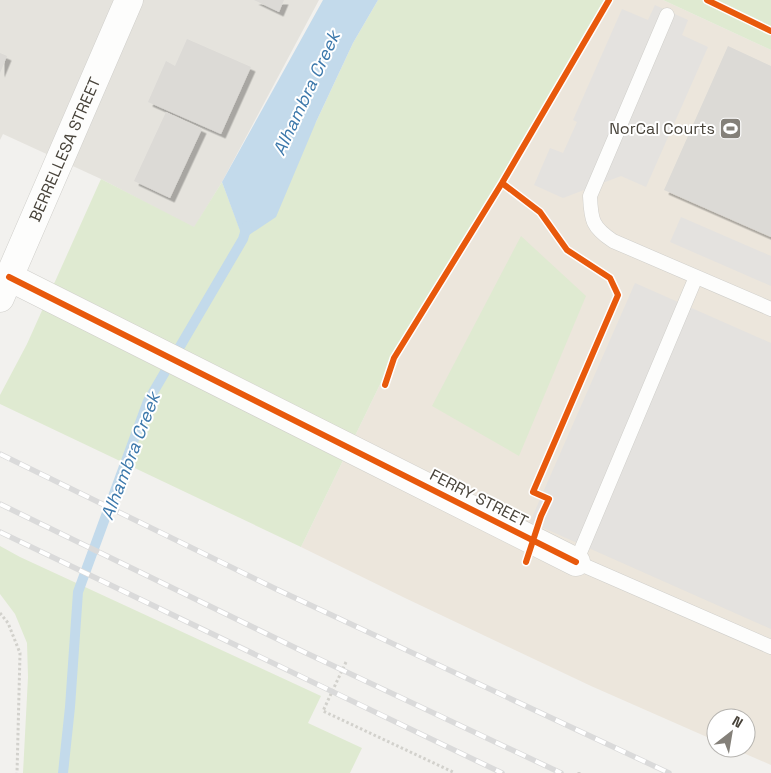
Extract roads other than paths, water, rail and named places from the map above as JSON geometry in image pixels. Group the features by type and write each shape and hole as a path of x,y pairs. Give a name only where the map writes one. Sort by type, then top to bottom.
{"street":[{"name":"BERRELLESA STREET","path":"5,288 129,0"},
{"name":"FERRY STREET","path":"5,288 71,308 576,562"}],"lane":[{"path":"667,15 590,196 591,217 600,232 613,241 771,309"},
{"path":"696,277 576,562 771,647"}],"water":[{"path":"323,0 378,0 353,43 316,122 276,217 243,239 222,182"}],"waterway":[{"name":"Alhambra Creek","path":"63,773 70,707 78,592 148,401 243,239 247,226"}],"railway":[{"path":"0,454 276,589 669,773"},
{"path":"0,504 304,652 561,773"},
{"path":"0,532 502,773"}],"place":[{"name":"NorCal Courts","path":"731,128"}]}
